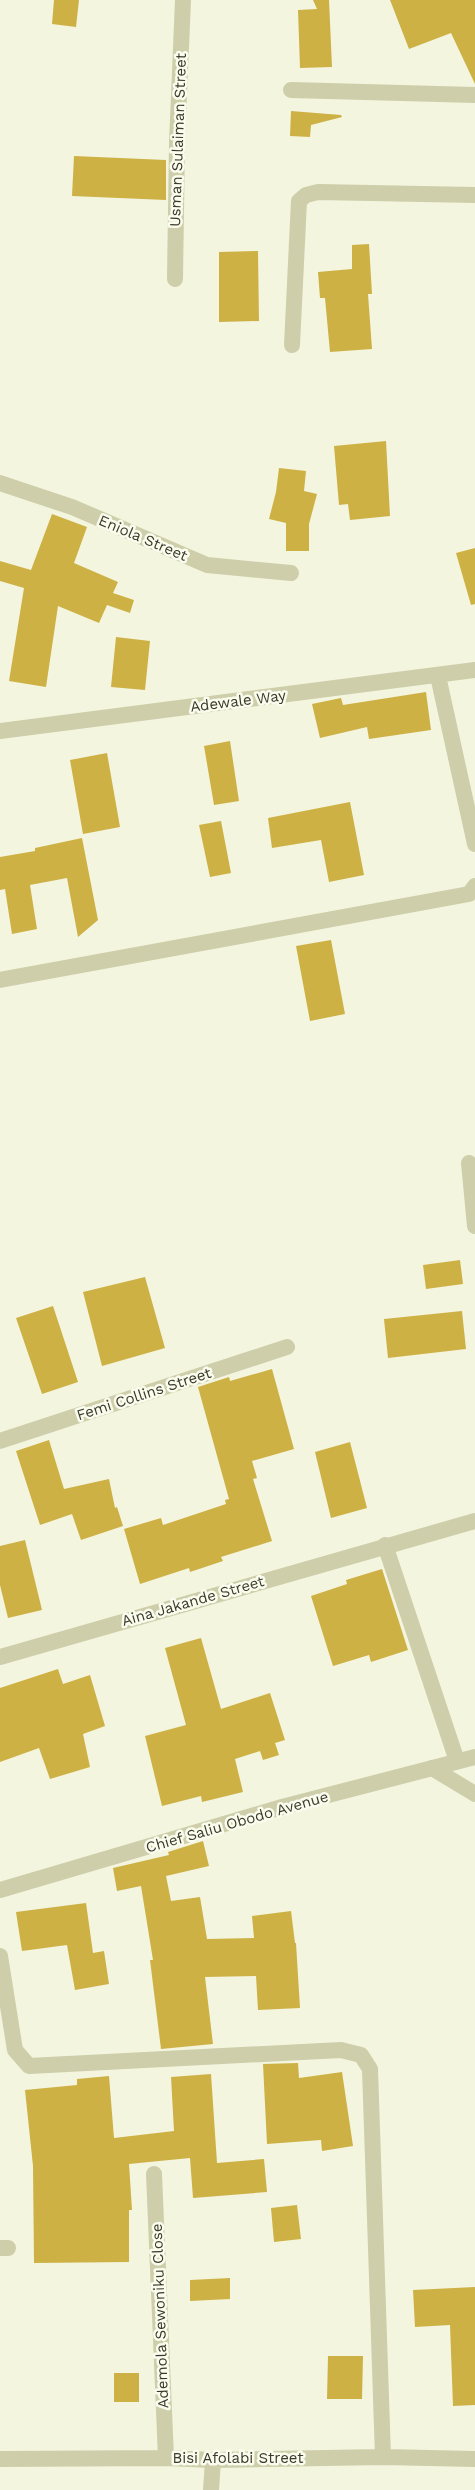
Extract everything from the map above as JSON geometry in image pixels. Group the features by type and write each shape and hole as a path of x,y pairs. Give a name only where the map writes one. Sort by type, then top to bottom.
{"street":[{"name":"Usman Sulaiman Street","path":"175,279 177,143 183,0"},
{"path":"291,90 475,95"},
{"path":"292,345 299,201 306,195 318,192 475,195"},
{"name":"Eniola Street","path":"0,483 72,507 207,565 291,573"},
{"name":"Adewale Way","path":"0,731 475,670"},
{"path":"438,676 475,844"},
{"path":"0,980 469,894 475,886"},
{"path":"469,1163 475,1226"},
{"name":"Femi Collins Street","path":"0,1441 287,1347"},
{"name":"Aina Jakande Street","path":"0,1657 475,1521"},
{"path":"385,1545 457,1761"},
{"name":"Chief Saliu Obodo Avenue","path":"0,1890 282,1807 475,1757"},
{"path":"432,1768 475,1794"},
{"path":"0,1956 15,2050 29,2066 341,2050 361,2055 370,2069 383,2457"},
{"name":"Ademola Sewoniku Close","path":"154,2174 166,2458"},
{"name":"Bisi Afolabi Street","path":"0,2459 213,2460 383,2457 475,2459"},
{"path":"211,2490 213,2460"}],"building":[{"path":"54,0 79,0 76,27 52,24"},
{"path":"313,0 329,0 332,67 300,68 298,10 317,9"},
{"path":"390,0 475,0 475,84 451,33 409,49"},
{"path":"291,111 341,115 342,117 311,125 310,137 290,136"},
{"path":"74,156 166,160 166,200 72,196"},
{"path":"369,244 372,294 368,294 372,349 330,352 325,298 320,298 318,272 352,269 352,245"},
{"path":"258,251 259,321 219,322 219,252"},
{"path":"386,441 390,516 350,520 348,504 339,505 334,446"},
{"path":"279,468 306,471 304,491 317,494 309,524 309,551 286,551 286,523 269,519"},
{"path":"52,514 87,527 74,563 118,582 113,593 134,600 130,613 107,605 99,623 58,606 46,687 9,681 24,588 0,581 0,561 31,570"},
{"path":"475,548 475,604 471,605 456,553"},
{"path":"116,637 150,641 145,690 111,687"},
{"path":"426,692 431,730 369,739 367,727 320,738 312,704 341,698 343,705"},
{"path":"230,741 239,801 214,805 204,746"},
{"path":"107,753 120,827 83,834 70,760"},
{"path":"350,802 364,875 329,882 321,840 272,848 268,818"},
{"path":"221,821 231,873 210,877 199,825"},
{"path":"82,838 98,920 78,937 67,878 30,885 37,929 12,934 5,889 0,890 0,857 35,851 35,848"},
{"path":"331,940 345,1014 310,1021 296,946"},
{"path":"460,1260 463,1284 426,1289 423,1265"},
{"path":"145,1277 165,1348 102,1366 83,1292"},
{"path":"53,1306 78,1382 42,1394 16,1318"},
{"path":"462,1311 466,1349 388,1358 384,1319"},
{"path":"272,1369 294,1449 252,1461 257,1478 253,1479 272,1541 221,1557 223,1561 190,1572 189,1568 140,1584 124,1529 161,1518 163,1525 226,1504 225,1500 229,1499 198,1387 229,1377 230,1381"},
{"path":"49,1440 64,1489 109,1479 115,1508 117,1507 123,1526 81,1540 72,1514 40,1525 16,1451"},
{"path":"350,1442 367,1508 331,1518 315,1452"},
{"path":"25,1540 42,1610 8,1618 0,1585 0,1546"},
{"path":"382,1569 408,1650 371,1662 369,1655 333,1666 311,1596 347,1584 346,1580"},
{"path":"201,1638 221,1709 270,1693 285,1740 275,1743 279,1755 263,1760 260,1751 235,1759 243,1792 202,1802 201,1796 162,1806 145,1736 186,1725 165,1648"},
{"path":"58,1669 63,1684 90,1675 105,1726 83,1734 90,1767 50,1779 39,1748 0,1762 0,1688"},
{"path":"203,1841 209,1866 166,1876 171,1901 200,1897 207,1939 254,1938 252,1916 291,1911 296,1943 300,2008 258,2010 256,1976 205,1977 213,2044 161,2049 150,1960 153,1960 141,1886 117,1891 113,1868 169,1855 168,1852"},
{"path":"86,1903 93,1953 104,1951 109,1984 75,1990 67,1945 22,1951 16,1912"},
{"path":"298,2063 299,2078 342,2072 353,2146 322,2151 321,2140 267,2144 263,2064"},
{"path":"211,2074 217,2163 264,2159 267,2192 193,2198 190,2158 129,2164 132,2210 129,2210 129,2262 34,2263 33,2166 25,2090 77,2085 77,2079 109,2076 114,2138 174,2131 171,2077"},
{"path":"297,2205 301,2239 274,2242 271,2208"},
{"path":"230,2278 230,2299 190,2301 190,2280"},
{"path":"475,2287 475,2405 453,2406 450,2325 415,2327 413,2290"},
{"path":"328,2356 363,2356 362,2399 327,2399"},
{"path":"114,2373 139,2373 139,2402 114,2402"}]}
